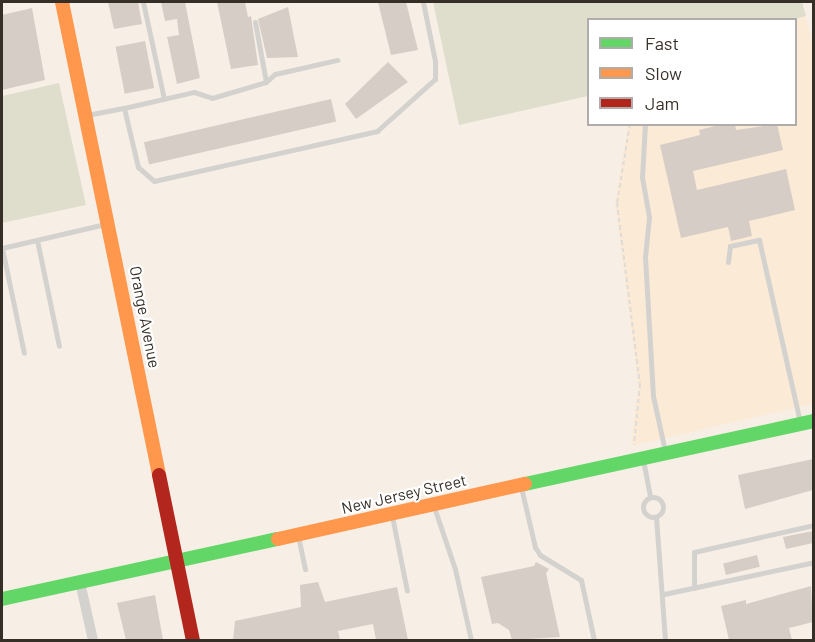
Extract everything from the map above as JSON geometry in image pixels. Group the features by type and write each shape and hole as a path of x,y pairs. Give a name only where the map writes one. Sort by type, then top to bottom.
{"street":[{"name":"Orange Avenue","path":"62,2 193,640"},
{"name":"New Jersey Street","path":"2,599 807,422"},
{"path":"80,582 93,640"}],"lane":[{"path":"143,2 164,99"},
{"path":"124,108 138,167 154,181 377,131 435,79 435,61 423,2"},
{"path":"255,22 266,82"},
{"path":"87,115 194,92 212,98 266,82 275,74 337,60"},
{"path":"645,126 642,177 650,217 645,256 653,396 665,453"},
{"path":"24,353 2,248 109,223"},
{"path":"38,240 59,346"},
{"path":"728,262 730,246 759,240 807,422"},
{"path":"643,458 650,497 643,508 647,515 656,517"},
{"path":"520,485 535,547 540,555 581,580 594,640"},
{"path":"650,497 662,503 662,511 656,517"},
{"path":"434,505 455,569 471,640"},
{"path":"392,514 407,591"},
{"path":"656,517 664,594 665,640"},
{"path":"694,588 694,552 813,525"},
{"path":"298,535 305,569"},
{"path":"664,594 813,562"}],"path":[{"path":"630,126 617,203 640,384 633,445"}],"shaded area":[{"path":"806,16 814,50 813,404 631,446 638,384 615,203 628,126 797,126 796,18"}],"green space":[{"path":"433,2 802,2 806,16 797,18 587,18 587,96 459,125"},
{"path":"59,83 86,205 2,223 2,96"}],"building":[{"path":"108,2 138,2 142,24 114,29"},
{"path":"161,2 185,2 200,78 177,84 167,37 179,35 177,19 165,21"},
{"path":"217,2 245,2 248,17 251,16 258,65 231,69"},
{"path":"378,2 406,2 418,50 391,55"},
{"path":"288,7 298,57 267,58 258,19"},
{"path":"32,8 45,80 2,90 2,15"},
{"path":"145,41 154,88 125,94 116,47"},
{"path":"388,62 408,82 356,119 345,104"},
{"path":"331,99 336,121 149,165 144,142"},
{"path":"715,126 735,126 736,130 777,126 783,150 693,171 697,190 786,169 795,210 749,221 752,236 731,241 728,227 681,238 660,145 700,135 699,130"},
{"path":"813,459 813,490 745,509 738,475"},
{"path":"813,531 813,543 786,549 783,537"},
{"path":"757,555 760,567 726,575 723,563"},
{"path":"536,562 549,569 546,573 560,637 512,640 509,630 498,623 492,624 481,577 534,566"},
{"path":"318,582 325,602 397,587 408,640 376,640 373,624 338,631 340,640 233,640 235,621 301,607 300,585"},
{"path":"811,586 813,622 789,628 792,640 729,640 721,606 746,600 746,604"},
{"path":"155,595 163,640 126,640 117,603"}],"traffic: fast":[{"path":"525,484 814,421"},
{"path":"2,599 278,539"}],"traffic: slow":[{"path":"62,2 159,475"},
{"path":"278,539 525,484"}],"traffic: jam":[{"path":"159,475 193,640"}]}
